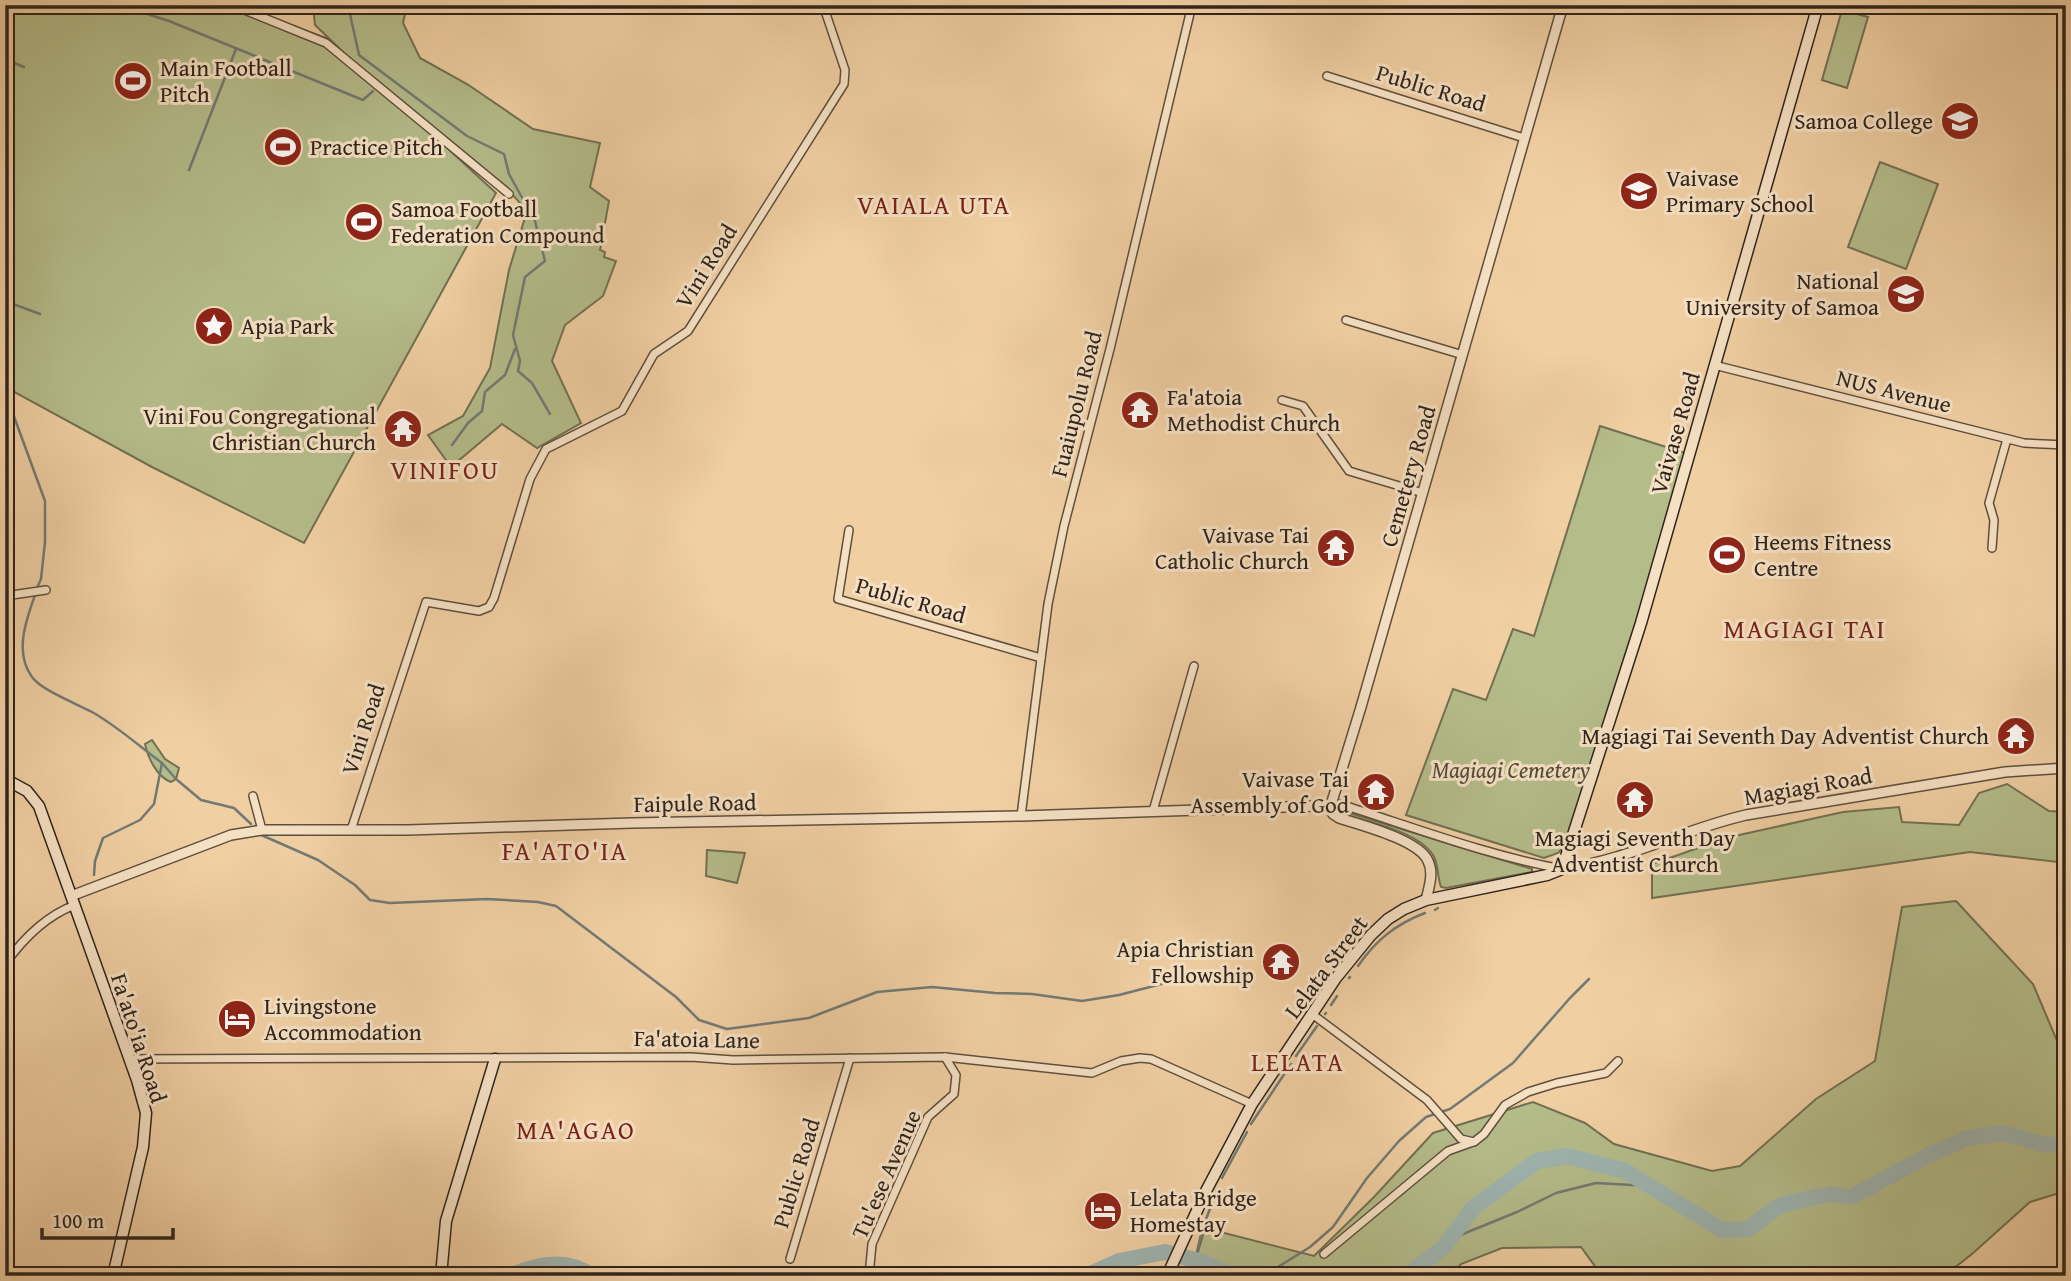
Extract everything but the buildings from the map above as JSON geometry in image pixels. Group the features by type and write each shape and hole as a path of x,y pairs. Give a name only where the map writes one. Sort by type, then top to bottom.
{"main road":[{"name":"Vaivase Road","path":"1562,869 1641,623 1818,5"},
{"name":"Fa'ato'ia Road","path":"5,779 27,791 39,806 130,1059 146,1113 142,1154 113,1276"},
{"name":"Lelata Street","path":"1167,1276 1206,1191 1252,1104 1312,1014 1371,934 1404,909 1426,900 1547,875 1562,869"},
{"path":"441,1276 446,1221 495,1059"}],"street":[{"path":"232,5 326,43 509,194"},
{"name":"Vini Road","path":"351,830 426,602 479,611 489,607 530,479 546,449 622,411 654,354 688,331 844,84 845,70 823,5"},
{"name":"Fuaiupolu Road","path":"1021,816 1048,604 1192,5"},
{"name":"Cemetery Road","path":"1330,808 1563,5"},
{"name":"Public Road","path":"1327,76 1524,138"},
{"path":"1346,320 1463,355"},
{"name":"NUS Avenue","path":"1714,365 2024,443 2064,447"},
{"path":"1282,400 1303,406 1349,471 1423,493"},
{"path":"1992,548 1993,520 1989,503 2007,439"},
{"name":"Public Road","path":"849,530 838,599 1041,658"},
{"path":"5,596 44,590"},
{"path":"1153,811 1194,666"},
{"name":"Magiagi Road","path":"1562,869 1617,857 1715,822 1746,815 2005,772 2066,768"},
{"path":"253,796 262,830"},
{"path":"1426,900 1431,881 1428,861 1422,853 1384,832 1339,818 1330,808 1339,804 1477,848 1562,869"},
{"name":"Faipule Road","path":"73,901 231,835 262,830 485,828 655,822 1021,816 1314,806 1330,808"},
{"path":"5,964 28,935 73,901"},
{"path":"1312,1014 1427,1100 1461,1139 1474,1142"},
{"name":"Fa'atoia Lane","path":"130,1059 691,1057 733,1060 945,1057 1092,1073 1140,1058 1152,1059 1252,1104"},
{"name":"Tu'ese Avenue","path":"869,1276 872,1244 928,1117 954,1094 956,1075 945,1057"},
{"name":"Public Road","path":"790,1259 850,1058"},
{"path":"1324,1254 1448,1151 1474,1142 1484,1134 1504,1105 1528,1092 1547,1086 1606,1073 1618,1062"}],"green space":[{"name":"Apia Park","path":"5,5 238,5 326,38 363,71 315,25 313,5 407,5 403,23 420,58 467,84 533,129 600,143 590,187 609,201 605,223 601,224 602,231 599,232 598,240 602,242 600,250 605,252 604,257 616,261 603,296 565,325 552,361 581,423 537,448 502,424 451,467 428,435 463,416 490,368 509,270 527,211 505,186 419,122 496,193 304,543 152,467 5,387"},
{"path":"1842,10 1868,17 1847,88 1822,80"},
{"path":"1880,162 1938,184 1906,269 1848,247"},
{"name":"Magiagi Cemetery","path":"1600,426 1685,453 1648,584 1568,843 1558,853 1544,858 1406,815 1453,689 1486,700 1513,629 1534,636"},
{"path":"152,740 165,759 179,768 176,779 171,782 161,776 151,761 145,744"},
{"path":"2007,784 2049,811 2066,812 2066,863 1970,852 1652,898 1652,864 1730,837 1843,812 1899,807 1902,822 1959,825 1979,793"},
{"path":"1343,811 1532,869 1532,872 1441,887 1433,855 1417,840 1347,815 1342,813"},
{"path":"707,850 745,853 737,883 706,876"},
{"path":"1956,901 2033,984 2063,1055 2066,1056 2066,1191 2030,1202 1944,1276 1602,1276 1581,1247 1502,1248 1461,1264 1450,1276 1191,1276 1205,1228 1314,1256 1433,1133 1533,1102 1585,1123 1614,1144 1712,1171 1740,1166 1816,1099 1875,1061 1902,907"}],"waterway":[{"path":"119,5 169,21 363,100 373,91"},
{"path":"348,5 359,55 467,136 504,154 509,174 535,221 545,261 525,277 513,335 520,361 518,371 532,383 550,414"},
{"path":"189,170 236,49"},
{"path":"5,59 24,67"},
{"path":"5,301 40,314"},
{"path":"452,445 468,423 482,411 485,392 505,375 515,349"},
{"path":"5,392 45,501 45,542 41,579 37,588"},
{"path":"35,595 23,636 24,658 32,677 51,692 92,712 162,763 154,804 140,820 103,838 95,861 94,875"},
{"path":"162,763 201,800 234,808 251,824"},
{"path":"259,834 318,860 355,885 370,900 390,903 487,899 538,902 556,906 676,997 699,1020 727,1029 809,1018 877,992 932,987 1032,994 1082,1001 1173,981 1206,981"},
{"path":"1358,966 1387,934 1425,913"},
{"path":"1257,1276 1270,1272 1310,1247 1333,1227 1367,1178 1399,1141 1426,1117 1450,1109 1513,1063 1589,979"},
{"path":"1331,1005 1337,996"},
{"path":"1296,1056 1317,1026"},
{"path":"1251,1124 1291,1064"},
{"path":"1222,1178 1247,1132"},
{"path":"1406,1276 1443,1248 1473,1208 1537,1161 1568,1156 1625,1171 1722,1230 1748,1229 1779,1206 1797,1201 1830,1194 1851,1197 1967,1138 2003,1133 2046,1145 2066,1144"},
{"path":"1443,1248 1463,1234 1556,1193 1596,1183 1650,1186"},
{"path":"1195,1260 1202,1230 1217,1190"},
{"path":"1086,1276 1119,1261 1165,1252 1199,1261 1235,1276"},
{"path":"510,1276 530,1268 551,1265 572,1267 592,1276"}],"place":[{"name":"Main Football Pitch","path":"133,81"},
{"name":"Samoa College","path":"1960,121"},
{"name":"Practice Pitch","path":"283,147"},
{"name":"Vaivase Primary School","path":"1639,191"},
{"name":"Samoa Football Federation Compound","path":"364,222"},
{"name":"National University of Samoa","path":"1906,294"},
{"name":"Apia Park","path":"214,326"},
{"name":"Fa'atoia Methodist Church","path":"1140,410"},
{"name":"Vini Fou Congregational Christian Church","path":"403,429"},
{"name":"Vaivase Tai Catholic Church","path":"1336,548"},
{"name":"Heems Fitness Centre","path":"1727,555"},
{"name":"Magiagi Tai Seventh Day Adventist Church","path":"2016,736"},
{"name":"Vaivase Tai Assembly of God","path":"1376,792"},
{"name":"Magiagi Seventh Day Adventist Church","path":"1635,800"},
{"name":"Apia Christian Fellowship","path":"1281,962"},
{"name":"Livingstone Accommodation","path":"237,1019"},
{"name":"Lelata Bridge Homestay","path":"1103,1211"}],"district":[{"name":"VAIALA UTA","path":"934,205"},
{"name":"VINIFOU","path":"445,470"},
{"name":"MAGIAGI TAI","path":"1805,629"},
{"name":"FA'ATO'IA","path":"565,851"},
{"name":"LELATA","path":"1298,1062"},
{"name":"MA'AGAO","path":"576,1130"}]}
